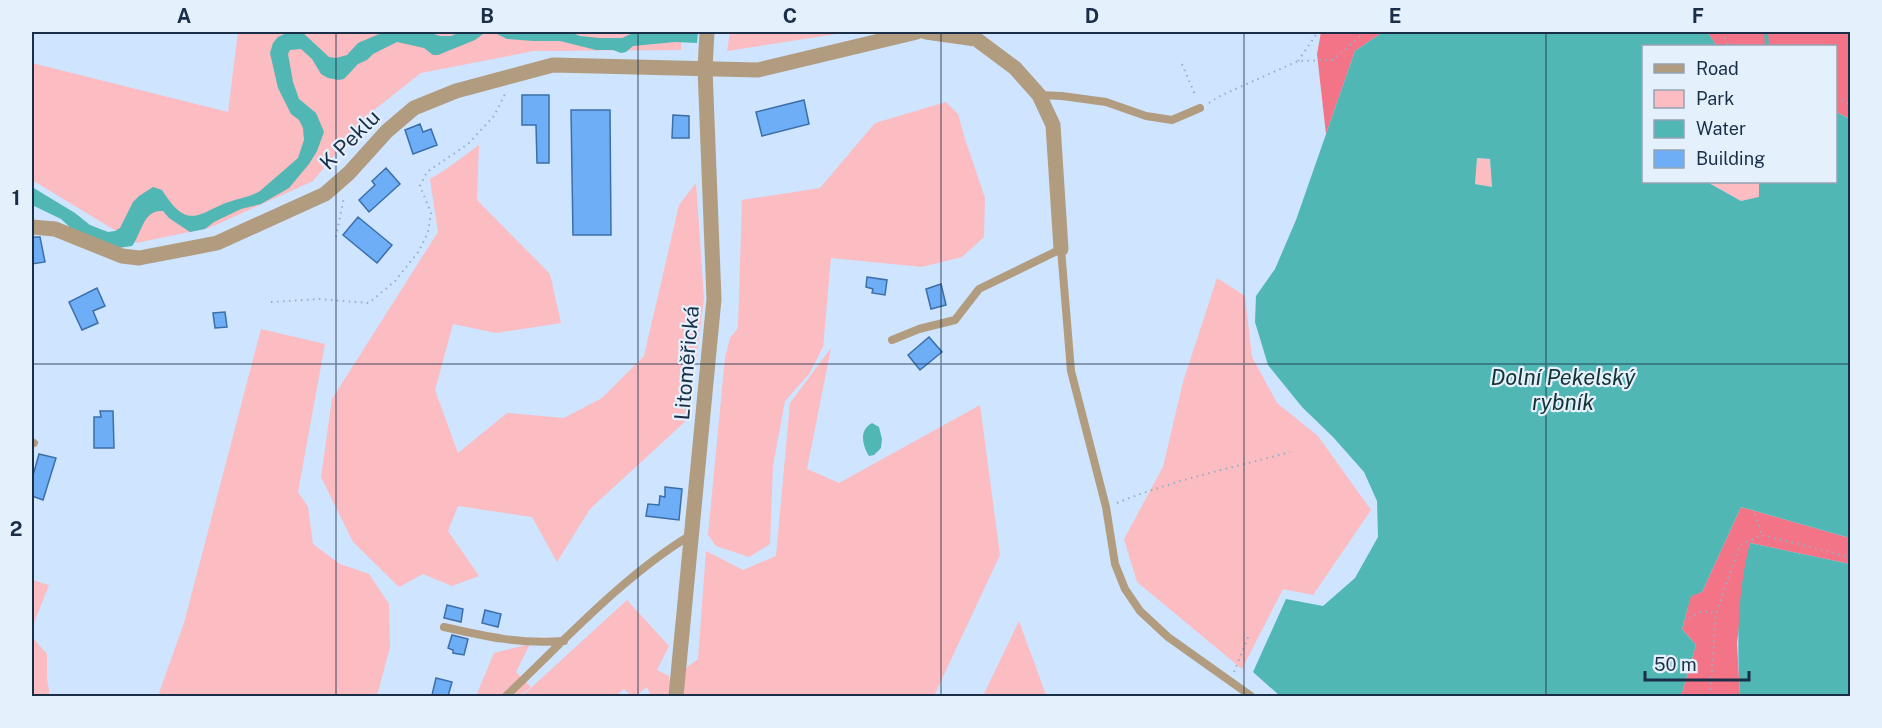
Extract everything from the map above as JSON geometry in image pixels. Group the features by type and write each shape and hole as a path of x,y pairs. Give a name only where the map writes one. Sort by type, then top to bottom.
{"street":[{"name":"Litoměřická","path":"676,696 714,299 705,61 707,32"},
{"name":"K Peklu","path":"32,227 54,229 122,256 140,258 217,243 325,194 349,173 387,131 414,108 456,91 554,65 705,61 758,70 917,32"},
{"path":"926,32 977,35 1015,68 1040,95 1053,125 1061,249"}],"lane":[{"path":"1040,95 1106,102 1146,116 1172,120 1200,108"},
{"path":"892,340 919,329 955,320 979,289 1061,249 1071,371 1106,507 1115,564 1125,589 1140,611 1168,637 1251,696"},
{"path":"506,696 609,598 659,556 692,535"},
{"path":"444,627 508,641 540,643 564,641"}],"path":[{"path":"1298,61 1318,32"},
{"path":"1182,64 1200,108 1220,96 1298,61 1334,60 1365,32"},
{"path":"271,302 319,299 369,303 395,281 419,251 428,232 432,213 420,186 427,172 468,144 494,116 514,75"},
{"path":"1837,98 1851,104"},
{"path":"336,237 349,173"},
{"path":"1106,507 1142,492 1290,452"},
{"path":"1755,514 1762,535"},
{"path":"1710,696 1716,614 1740,545 1762,535 1851,557"},
{"path":"1689,618 1702,611 1716,614"},
{"path":"1230,683 1248,637"}],"green space":[{"path":"238,32 681,32 681,50 534,51 421,73 369,114 313,181 209,228 136,243 32,180 32,63 228,112"},
{"path":"730,32 850,32 727,51"},
{"path":"946,102 958,114 985,198 984,237 962,257 922,267 831,258 823,347 809,374 785,401 773,466 770,544 749,557 716,546 708,535 725,358 730,338 738,328 742,200 820,188 875,123"},
{"path":"479,145 477,200 550,274 561,323 496,333 453,324 435,390 458,453 507,413 564,418 602,398 644,356 679,205 696,183 704,299 688,419 590,509 557,562 532,517 458,506 448,531 479,576 452,586 423,574 399,587 353,542 321,477 332,399 438,232 430,179"},
{"path":"1477,158 1490,159 1492,187 1475,184"},
{"path":"1709,183 1759,183 1760,198 1741,201"},
{"path":"1217,278 1245,296 1252,357 1277,403 1318,436 1371,510 1313,595 1283,589 1242,669 1137,582 1124,539 1163,467 1183,382"},
{"path":"261,329 325,344 298,492 308,507 313,544 340,564 369,574 389,604 390,647 377,696 158,696 184,623"},
{"path":"831,348 807,469 839,483 980,405 1000,555 934,696 651,696 647,687 636,696 631,696 624,689 616,696 522,696 627,600 669,646 657,670 669,676 669,681 698,659 706,551 743,570 776,556 790,403"},
{"path":"32,580 49,585 32,628"},
{"path":"1019,621 1046,695 1077,694 1077,696 983,696"},
{"path":"32,637 47,654 50,696 32,696"},
{"path":"530,644 516,672 531,687 520,696 476,696 494,653"}],"shaded area":[{"path":"1321,32 1383,32 1355,51 1326,134 1317,54"},
{"path":"1707,32 1850,32 1850,119 1837,112 1837,45 1716,45"},
{"path":"1741,507 1850,538 1850,564 1750,543 1737,643 1740,696 1681,696 1696,645 1682,629 1691,595 1702,592"}],"water":[{"path":"289,32 302,32 329,57 336,58 347,55 358,43 384,32 428,32 440,36 451,36 460,32 492,32 438,55 433,55 424,48 397,42 373,54 358,64 344,79 339,80 321,74 312,59 301,49 290,50 288,54 293,82 299,99 316,113 324,132 317,151 289,188 261,204 241,209 214,222 205,229 190,232 169,218 163,211 156,211 147,218 132,246 118,248 74,231 61,219 32,205 32,187 75,213 90,225 108,232 120,228 133,202 153,187 162,190 172,205 181,212 192,216 260,191 298,158 304,140 303,128 299,120 291,114 278,88 270,53 278,37"},
{"path":"493,32 570,32 580,36 622,38 635,32 698,32 697,43 675,42 633,46 621,53 613,50 596,50 560,41 507,39"},
{"name":"Dolní Pekelský rybník","path":"1383,32 1707,32 1716,45 1642,45 1642,183 1709,183 1741,201 1759,197 1759,183 1837,183 1837,112 1850,119 1850,538 1741,507 1702,592 1691,596 1682,629 1696,645 1681,696 1280,696 1253,672 1286,599 1323,606 1355,578 1378,537 1377,501 1364,472 1302,407 1268,365 1255,322 1256,296 1275,269 1296,220 1355,51","holes":["1477,158 1490,159 1492,187 1475,184"]},
{"path":"872,423 879,427 882,439 881,448 874,455 869,456 863,434"},
{"path":"1750,543 1850,564 1850,696 1740,696 1739,619"}],"building":[{"path":"522,95 549,95 549,163 537,163 536,125 522,125"},
{"path":"804,100 809,124 762,136 756,112"},
{"path":"571,110 610,110 611,235 573,235"},
{"path":"673,115 689,116 689,138 672,138"},
{"path":"420,124 423,132 431,129 437,145 413,154 405,130"},
{"path":"386,168 400,184 369,212 359,200 375,185 372,181"},
{"path":"358,217 392,245 377,263 343,235"},
{"path":"32,237 40,237 45,262 32,264"},
{"path":"867,277 887,280 885,295 872,293 873,289 866,287"},
{"path":"941,284 946,305 931,309 926,289"},
{"path":"97,288 105,306 93,311 98,323 82,330 69,302"},
{"path":"225,312 227,327 215,328 213,313"},
{"path":"929,337 942,352 920,370 908,355"},
{"path":"100,411 113,411 114,448 94,448 94,417 101,417"},
{"path":"39,454 56,458 43,500 32,496 32,479"},
{"path":"665,487 682,489 679,520 646,516 648,504 659,505 660,496 665,497"},
{"path":"447,605 463,609 461,622 444,618"},
{"path":"485,610 501,614 498,627 482,623"},
{"path":"452,635 468,639 464,655 453,653 453,650 448,648"},
{"path":"436,678 452,682 448,696 432,695"}],"waterway":[{"path":"1766,32 1767,45"}]}
